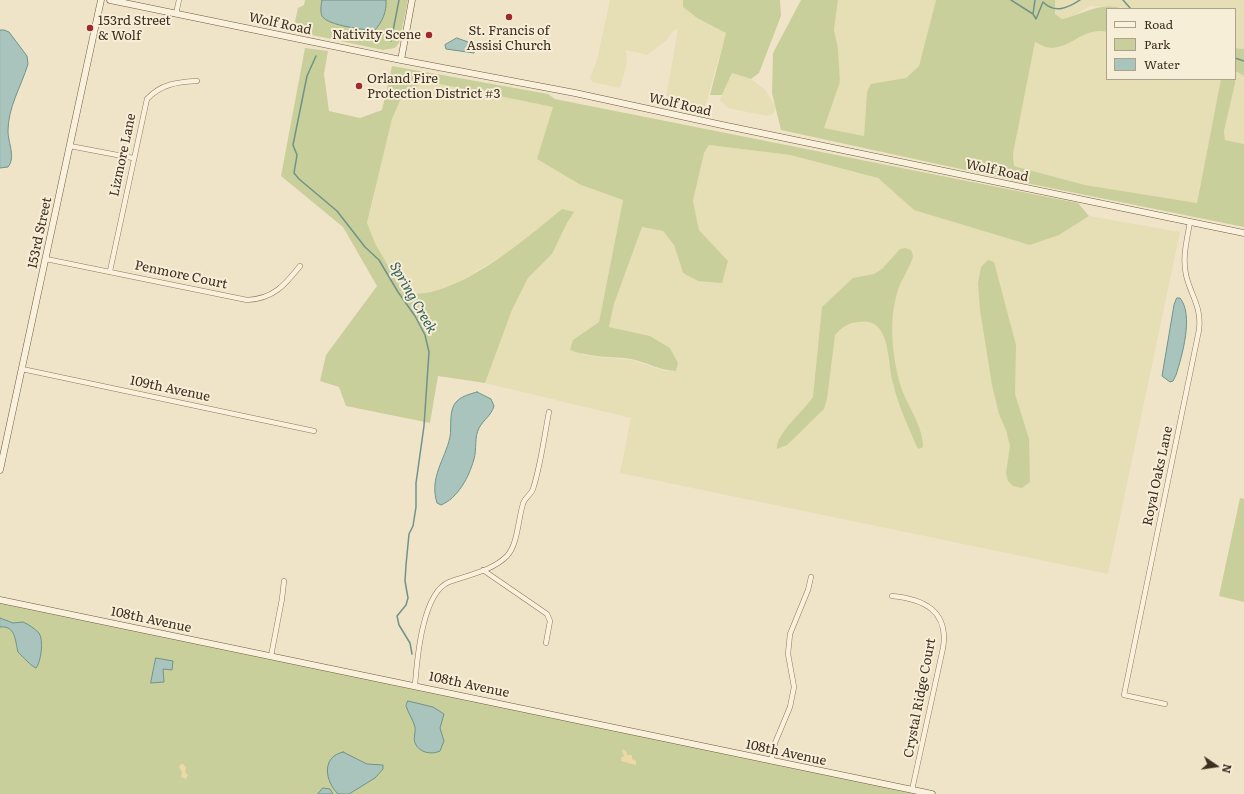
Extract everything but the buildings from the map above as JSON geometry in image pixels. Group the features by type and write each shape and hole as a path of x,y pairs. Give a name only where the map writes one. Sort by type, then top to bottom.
{"street":[{"name":"153rd Street","path":"0,470 101,0"},
{"name":"Wolf Road","path":"110,0 401,60 575,93 722,125 1244,233"},
{"path":"176,14 179,0"},
{"path":"401,60 412,0"},
{"name":"Lizmore Lane","path":"110,271 133,158 147,99 155,90 164,86 174,83 197,81"},
{"path":"70,146 133,158"},
{"name":"Royal Oaks Lane","path":"1164,704 1124,695 1199,330 1200,320 1197,303 1188,282 1184,261 1190,222"},
{"name":"Penmore Court","path":"46,259 247,300 260,299 274,293 286,283 300,266"},
{"name":"109th Avenue","path":"22,369 314,431"},
{"path":"414,685 418,647 429,608 435,594 447,583 498,563 508,555 517,534 523,502 532,491 549,412"},
{"path":"482,570 547,614 550,621 546,643"},
{"path":"771,761 775,743 790,707 794,687 788,654 789,639 808,590 810,577"},
{"path":"271,656 284,581"},
{"name":"Crystal Ridge Court","path":"892,596 908,597 926,604 936,614 944,632 943,648 912,790"},
{"name":"108th Avenue","path":"0,600 932,794"}],"shaded area":[{"path":"610,0 683,0 683,7 697,18 726,33 705,107 666,98 678,29 674,30 667,40 647,55 626,50 627,63 620,88 592,82 590,78 597,60"},
{"path":"838,0 936,0 919,66 906,78 890,81 867,92 864,136 824,128 840,82 838,48 834,30"},
{"path":"1055,0 1244,0 1244,49 1236,48 1236,8 1122,8 1090,6 1072,17 1062,19 1055,14"},
{"path":"1098,30 1106,32 1106,80 1221,80 1197,203 1085,185 1014,166 1013,154 1035,41 1058,48 1086,33"},
{"path":"1236,72 1244,76 1244,144 1225,140 1224,131 1235,84"},
{"path":"732,73 751,79 765,90 776,107 773,114 767,116 728,108 720,100"},
{"path":"425,81 554,107 581,185 623,200 599,322 573,340 582,355 632,360 665,371 676,371 678,363 670,348 650,336 609,327 614,304 642,227 663,231 674,245 683,274 728,261 699,230 693,201 704,153 709,145 790,155 878,178 914,210 1059,235 1089,216 1180,232 1108,574 620,473 631,418 485,383 512,310 528,278 552,254 574,212 449,288 412,295 403,292 375,243 367,224 392,119 402,96"}],"green space":[{"path":"305,0 408,0 399,43 395,48 383,50 293,31 298,8 304,5"},
{"path":"683,0 780,0 781,16 759,73 751,79 732,73 722,95 710,95 726,33 697,18 683,7"},
{"path":"801,0 838,0 834,30 838,48 840,82 824,128 864,136 867,92 871,84 906,78 919,66 936,0 1055,0 1055,14 1062,19 1100,7 1108,6 1119,8 1106,8 1106,32 1098,31 1090,33 1054,48 1045,47 1035,42 1013,154 1014,166 1085,185 1197,203 1221,80 1235,80 1224,131 1225,140 1244,144 1244,227 1011,180 781,130 772,93 773,53"},
{"path":"305,48 328,51 324,74 329,111 360,118 382,110 392,66 548,94 555,99 1078,203 1089,216 1059,235 1030,245 914,210 878,178 790,155 709,145 704,153 693,201 699,230 728,261 722,283 698,281 683,273 674,245 663,231 642,227 614,304 609,327 650,336 670,348 678,363 676,371 664,370 631,359 578,353 570,350 573,340 599,322 623,200 581,185 537,159 553,107 425,81 402,96 392,119 367,223 375,243 403,292 422,293 443,288 465,279 509,251 562,209 574,212 552,254 528,278 512,310 485,383 438,376 430,423 346,406 339,387 320,381 326,355 377,286 343,227 281,176"},
{"path":"1236,48 1244,49 1244,76 1236,72"},
{"path":"905,248 911,250 913,256 898,290 895,302 892,340 902,390 921,432 923,447 919,449 917,447 900,407 891,374 886,343 882,333 877,326 869,322 858,322 845,326 835,335 827,399 824,409 787,445 777,449 778,443 785,429 813,397 822,307 853,278 874,274 882,269 900,249"},
{"path":"988,260 994,262 1016,345 1015,394 1029,439 1030,482 1022,488 1013,486 1008,481 1006,473 1010,446 1006,430 999,414 992,385 980,310 978,283 981,267"},
{"path":"1240,498 1244,499 1244,602 1219,596"},
{"path":"0,602 933,794 0,794"}],"sand":[{"path":"623,749 626,751 627,755 632,755 632,759 636,761 636,765 621,761 621,758 624,756 622,751"},
{"path":"181,764 186,767 185,772 188,775 186,779 181,777 182,772 179,767"}],"water":[{"path":"322,0 386,0 386,8 383,17 374,31 338,25 331,22 322,16"},
{"path":"0,30 9,32 27,56 28,64 10,114 8,136 12,154 10,163 8,167 0,168"},
{"path":"457,38 468,42 475,48 474,53 446,49 445,45"},
{"path":"1177,298 1180,298 1184,305 1186,315 1186,336 1176,375 1173,381 1170,382 1162,376 1174,305"},
{"path":"477,392 491,399 494,406 477,432 474,459 466,480 453,497 441,505 437,503 435,485 436,477 451,433 452,409 459,399"},
{"path":"0,618 13,623 23,622 39,633 41,636 41,651 36,668 18,652 12,631 5,627 0,627"},
{"path":"156,658 173,661 172,670 163,669 164,682 151,683"},
{"path":"408,701 433,707 444,714 440,728 444,741 440,751 433,753 426,752 419,749 415,743 415,727 406,706"},
{"path":"343,752 367,764 383,765 383,769 375,778 349,794 338,794 330,783 327,770 331,759"},
{"path":"323,788 330,789 333,794 318,794"}],"waterway":[{"name":"Spring Creek","path":"391,41 399,0"},
{"path":"1011,0 1033,14 1036,19 1043,2 1048,6 1057,9 1066,7 1080,0"},
{"path":"1033,14 1035,0"},
{"path":"1123,0 1130,8"},
{"name":"Spring Creek","path":"316,56 307,76 293,145 297,155 294,173 337,211 365,247 379,260 398,292 415,316 425,335 429,352 424,426 416,483 416,507 413,526 409,534 406,565 405,581 408,598 406,605 397,616 399,625 410,643 412,654"},
{"path":"1236,58 1244,61"}],"place":[{"name":"St. Francis of Assisi Church","path":"509,17"},
{"name":"153rd Street & Wolf","path":"90,28"},
{"name":"Nativity Scene","path":"429,35"},
{"name":"Orland Fire Protection District #3","path":"359,86"}]}
